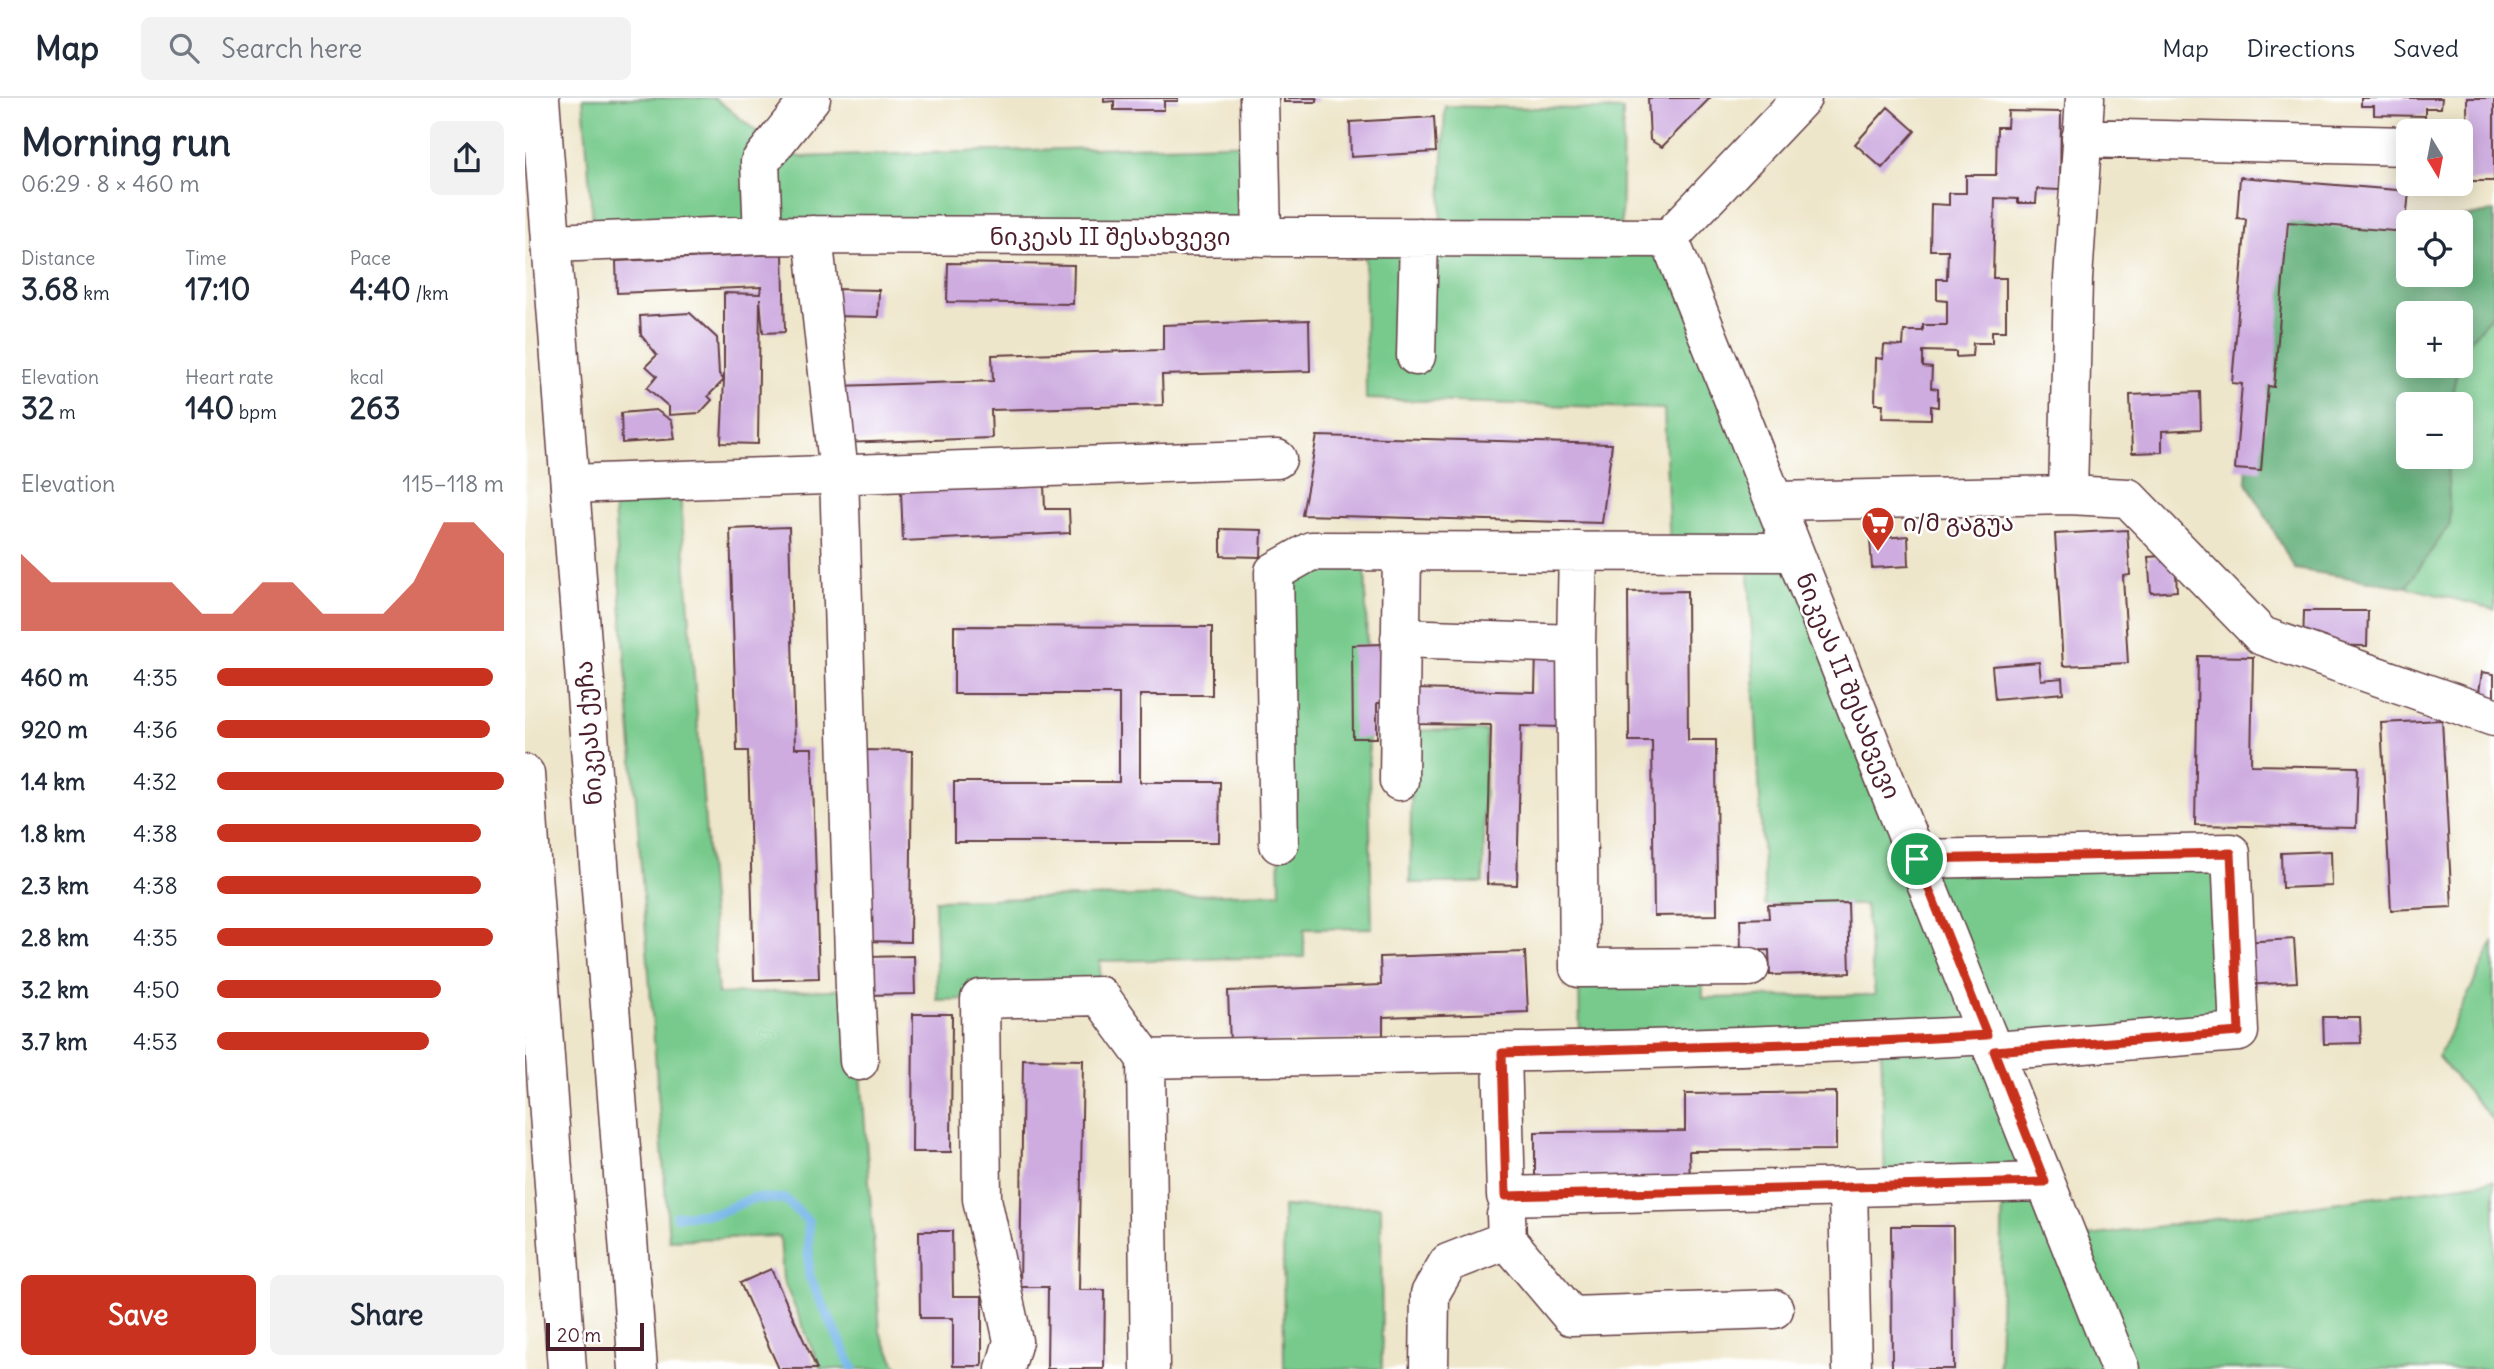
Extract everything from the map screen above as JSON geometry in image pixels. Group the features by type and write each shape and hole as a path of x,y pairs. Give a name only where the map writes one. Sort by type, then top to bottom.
{"street":[{"name":"ნიკეას ქუჩა","path":"540,98 638,1369"},
{"path":"763,235 760,162 811,98"},
{"path":"1259,98 1262,237"},
{"path":"1669,238 1802,98"},
{"path":"2068,495 2073,279 2085,98"},
{"path":"2081,138 2396,146"},
{"name":"ნიკეას II შესახვევი","path":"551,243 763,235 1669,238 2120,1369"},
{"path":"813,235 839,474 859,1061"},
{"path":"1416,356 1419,237"},
{"path":"570,484 1277,459"},
{"path":"1774,501 2068,495 2128,498 2262,636 2494,717"},
{"path":"1279,844 1274,572 1311,551 1794,552"},
{"path":"1399,781 1402,551"},
{"path":"1578,551 1576,644 1579,968 1750,967"},
{"path":"1400,638 1576,644"},
{"path":"525,774 567,1369"},
{"path":"1146,1059 1502,1053 1867,1042 1991,1043 2239,1032 2231,853 1917,859"},
{"path":"1005,1369 1013,1341 982,1199 981,999 1100,996 1146,1059 1150,1369"},
{"path":"1502,1053 1507,1240 1571,1315 1774,1309"},
{"path":"1506,1196 2045,1182"},
{"path":"1848,1186 1852,1369"},
{"path":"1429,1369 1430,1294 1448,1264 1507,1240"}],"green space":[{"path":"583,98 715,98 773,145 799,157 1260,143 1262,237 594,240"},
{"path":"1445,106 1623,110 1621,238 1669,238 1917,858 2231,853 2239,1032 1994,1052 2067,1239 2494,1181 2494,1369 1999,1369 2003,1183 1885,1184 1881,1041 1580,1051 1579,968 1703,968 1703,998 1875,995 1865,905 1765,905 1748,552 1670,551 1664,409 1366,399 1365,237 1440,237"},
{"path":"2494,211 2494,312 2473,337 2473,301 2396,301 2396,378 2455,378 2453,392 2396,392 2396,469 2448,469 2450,524 2406,587 2295,569 2246,481 2260,214 2396,221 2396,287 2473,287 2473,215"},
{"path":"2494,312 2494,609 2406,587 2450,524 2448,469 2473,469 2473,392 2453,392 2455,378 2473,378 2473,337"},
{"path":"679,478 718,994 855,989 880,1332 898,1369 821,1369 783,1280 780,1236 669,1240 612,482"},
{"path":"1365,550 1372,928 1304,929 1304,957 1100,961 1100,996 937,1000 935,900 1280,893 1274,572"},
{"path":"1412,730 1486,731 1483,883 1410,883"},
{"path":"2494,941 2494,1122 2438,1057"},
{"path":"1381,1206 1382,1369 1284,1369 1283,1207"}],"building":[{"path":"1104,98 1178,98 1178,101 1164,101 1164,110 1114,110 1114,101 1104,102"},
{"path":"1284,98 1317,98 1317,102 1284,102"},
{"path":"1648,98 1710,98 1662,147 1650,140"},
{"path":"2361,98 2442,98 2441,108 2425,108 2425,116 2374,115 2374,106 2361,106"},
{"path":"2467,98 2494,98 2494,181 2473,181 2473,119 2467,119"},
{"path":"1888,107 1915,131 1882,168 1855,144"},
{"path":"2008,111 2061,112 2060,190 2037,189 2036,203 2018,203 2018,199 1995,198 1993,278 2006,278 2006,331 1992,331 1992,343 1973,343 1972,356 1956,357 1956,352 1923,351 1923,367 1932,368 1931,388 1938,389 1938,407 1931,406 1931,419 1882,418 1883,404 1875,404 1876,358 1883,359 1884,345 1903,346 1904,331 1923,331 1923,325 1947,325 1947,301 1937,300 1937,279 1947,279 1948,250 1930,250 1931,204 1949,205 1949,193 1966,193 1966,175 1996,175 1997,127 2007,127"},
{"path":"1434,117 1436,152 1351,157 1350,122"},
{"path":"2240,177 2396,190 2396,196 2409,196 2407,210 2396,210 2396,231 2288,222 2274,387 2268,386 2261,471 2235,469 2242,384 2232,383 2246,219 2237,218"},
{"path":"783,254 785,332 763,333 760,298 758,444 721,443 724,293 760,294 761,287 617,293 616,261"},
{"path":"948,263 1074,265 1073,304 947,302"},
{"path":"833,289 879,290 878,317 832,316"},
{"path":"690,313 717,338 719,374 724,380 708,396 712,400 700,413 669,415 669,407 647,388 657,376 646,366 657,355 641,335 640,316"},
{"path":"1309,320 1310,371 1162,375 1163,405 991,410 992,438 840,443 838,386 993,381 992,355 1163,350 1163,325"},
{"path":"2200,392 2201,429 2162,431 2162,452 2132,453 2130,395"},
{"path":"656,410 672,421 675,439 622,443 621,413"},
{"path":"1317,436 1612,444 1602,523 1302,515"},
{"path":"1044,484 1045,509 1069,509 1070,533 903,541 901,491"},
{"path":"789,527 795,748 812,748 819,978 754,980 748,751 737,751 730,529"},
{"path":"1221,529 1262,530 1261,557 1221,556"},
{"path":"2127,530 2130,575 2123,576 2128,663 2063,666 2055,534"},
{"path":"1908,536 1909,566 1872,568 1870,539"},
{"path":"2175,555 2177,591 2151,593 2148,557"},
{"path":"1687,591 1688,740 1716,740 1717,915 1654,916 1652,741 1629,741 1628,592"},
{"path":"2304,611 2368,611 2367,646 2303,645"},
{"path":"954,626 1212,627 1212,695 1140,695 1140,782 1220,782 1219,842 954,842 954,782 1119,782 1119,694 954,694"},
{"path":"1382,644 1383,703 1377,703 1377,738 1353,738 1352,645"},
{"path":"1536,651 1566,652 1564,727 1521,726 1517,885 1487,884 1491,725 1413,724 1414,689 1535,692"},
{"path":"2198,656 2253,657 2251,765 2358,767 2356,828 2195,825"},
{"path":"2039,662 2041,680 2062,678 2063,693 1995,699 1992,666"},
{"path":"2482,672 2494,674 2494,702 2478,699"},
{"path":"2442,720 2452,907 2391,910 2381,723"},
{"path":"865,750 912,751 910,942 863,941"},
{"path":"2331,851 2332,886 2282,888 2281,853"},
{"path":"1848,903 1850,973 1770,975 1769,950 1741,951 1740,919 1769,918 1768,905"},
{"path":"2294,939 2297,982 2245,985 2242,942"},
{"path":"1525,952 1528,1012 1383,1017 1383,1038 1230,1045 1228,991 1381,985 1380,957"},
{"path":"914,956 915,994 864,995 863,957"},
{"path":"913,1014 952,1014 951,1152 912,1152"},
{"path":"2323,1017 2360,1017 2361,1043 2324,1044"},
{"path":"1023,1059 1083,1060 1079,1290 1105,1290 1104,1369 1047,1369 1048,1287 1020,1287"},
{"path":"1836,1092 1836,1150 1689,1151 1690,1186 1535,1187 1535,1132 1685,1131 1685,1094"},
{"path":"1891,1226 1953,1226 1954,1369 1892,1369"},
{"path":"919,1231 952,1231 953,1296 982,1296 982,1366 953,1366 953,1318 920,1318"},
{"path":"771,1269 817,1369 779,1369 740,1283"}],"waterway":[{"path":"676,1216 718,1213 753,1198 785,1199 808,1221 809,1276 853,1369"}],"place":[{"name":"ი/მ გაგუა","path":"1878,553"}],"route":[{"path":"2231,853 2239,1032 1994,1051 2045,1182 1885,1184 1506,1196 1502,1053 1987,1035 1917,859 2231,853"}]}
